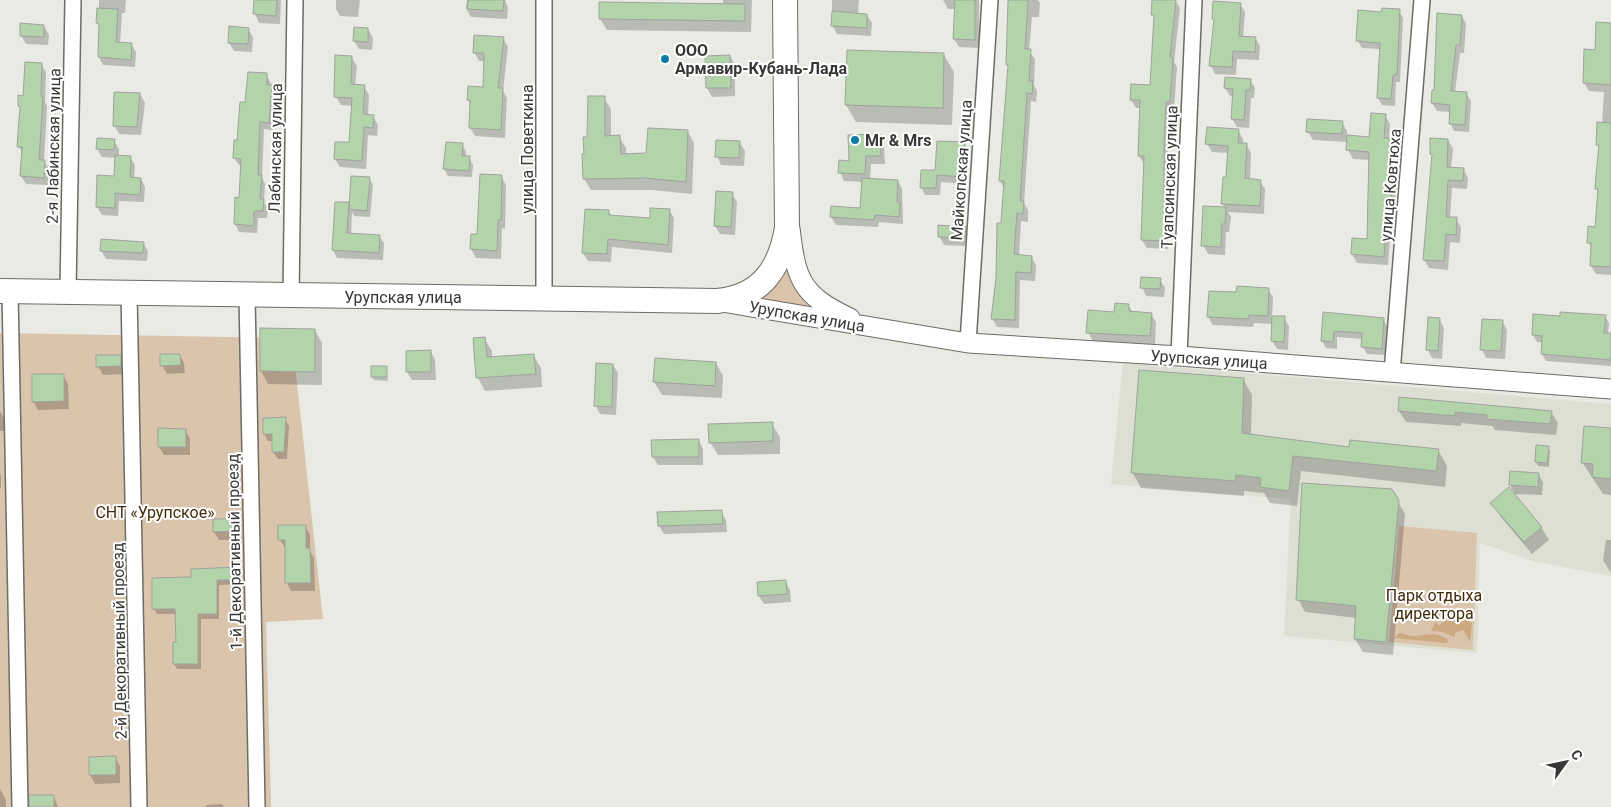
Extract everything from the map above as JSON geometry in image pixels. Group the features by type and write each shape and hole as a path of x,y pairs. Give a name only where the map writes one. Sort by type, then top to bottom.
{"main road":[{"path":"717,301 741,297 754,290 769,275 784,245 787,206 785,0"},
{"name":"Урупская улица","path":"5,292 291,297 544,297 717,301"}],"street":[{"name":"2-я Лабинская улица","path":"68,292 73,0"},
{"name":"Лабинская улица","path":"291,297 295,0"},
{"name":"улица Поветкина","path":"544,0 544,297"},
{"name":"Майкопская улица","path":"968,343 990,0"},
{"name":"Туапсинская улица","path":"1179,356 1194,0"},
{"name":"улица Ковтюха","path":"1392,373 1422,0"},
{"path":"787,206 793,256 800,280 808,291 835,310 875,328"},
{"path":"5,292 20,807"},
{"name":"2-й Декоративный проезд","path":"129,293 139,807"},
{"name":"1-й Декоративный проезд","path":"248,296 257,807"},
{"name":"Урупская улица","path":"717,301 968,343 1179,356 1611,389"}],"shaded area":[{"path":"1123,363 1611,404 1611,576 1533,561 1480,543 1477,653 1284,636 1291,499 1111,484"},
{"path":"1465,620 1472,623 1470,642 1463,630 1455,633 1455,637 1443,632 1431,631 1435,622 1439,625 1445,621 1462,622"},
{"path":"1399,633 1412,636 1435,634 1448,640 1447,643 1394,638"}],"green space":[{"path":"787,265 797,292 814,309 761,298"},
{"name":"СНТ «Урупское»","path":"0,333 292,338 323,619 266,622 271,807 0,807"},
{"name":"Парк отдыха директора","path":"1399,526 1477,533 1473,650 1389,642"}],"building":[{"path":"254,0 277,0 276,16 253,14"},
{"path":"468,0 504,0 503,11 467,9"},
{"path":"955,0 975,0 975,40 953,39"},
{"path":"1008,0 1028,0 1025,49 1031,49 1029,81 1033,81 1032,94 1027,93 1020,201 1024,201 1023,214 1017,213 1014,254 1032,256 1031,273 1016,272 1015,320 991,319 996,278 997,223 1001,223 1004,181 999,181 1008,65 1006,65"},
{"path":"1152,0 1176,0 1170,57 1173,58 1170,102 1166,102 1164,142 1164,241 1141,240 1144,156 1138,156 1140,100 1130,100 1131,84 1150,85 1154,15 1151,15"},
{"path":"1213,1 1241,3 1239,36 1256,37 1255,52 1233,51 1232,67 1209,66 1214,19 1212,19"},
{"path":"599,2 745,4 745,21 599,19"},
{"path":"97,8 118,9 116,42 132,43 131,60 98,57 99,24 96,23"},
{"path":"1382,8 1400,9 1397,75 1393,75 1391,99 1377,98 1380,43 1356,41 1358,10 1381,12"},
{"path":"832,11 867,14 867,28 831,26"},
{"path":"1437,13 1462,15 1460,45 1456,45 1451,91 1467,92 1465,125 1449,124 1450,105 1431,103 1432,90 1434,90"},
{"path":"1596,22 1611,23 1611,85 1583,83 1584,49 1595,50"},
{"path":"20,23 44,25 44,37 20,36"},
{"path":"229,26 249,28 248,44 228,43"},
{"path":"354,27 368,28 368,42 353,41"},
{"path":"474,35 504,37 498,88 503,88 501,130 469,128 470,100 467,100 468,86 483,87 484,53 473,53"},
{"path":"847,50 944,53 943,108 845,105"},
{"path":"335,55 352,56 351,84 365,85 363,114 374,115 373,128 364,127 362,161 334,159 335,142 349,142 352,98 334,97"},
{"path":"730,55 731,88 706,88 705,56"},
{"path":"25,62 42,63 41,97 43,97 39,160 45,160 44,178 20,176 22,147 17,147 20,106 18,106 18,95 23,96"},
{"path":"248,72 267,73 267,85 272,85 269,123 260,122 258,175 262,175 260,199 264,199 263,211 254,211 254,226 234,224 235,197 239,198 241,159 233,158 234,140 237,140 240,102 245,102"},
{"path":"1225,77 1251,79 1250,90 1246,90 1244,120 1231,119 1233,89 1224,88"},
{"path":"114,92 140,93 137,127 113,126"},
{"path":"588,96 605,96 605,136 620,135 621,154 646,153 648,128 688,130 686,182 645,178 583,179 583,137 587,137"},
{"path":"1371,113 1386,114 1384,138 1390,138 1389,164 1392,165 1392,188 1391,202 1388,202 1384,257 1351,254 1352,238 1367,239 1369,152 1346,150 1347,135 1369,137"},
{"path":"1307,119 1343,121 1342,134 1306,132"},
{"path":"1597,122 1611,123 1611,267 1590,266 1591,243 1587,243 1588,226 1595,227 1598,189 1595,189 1599,145 1596,145"},
{"path":"1207,127 1239,129 1238,143 1247,143 1245,178 1261,180 1260,206 1221,204 1223,177 1226,177 1228,146 1205,144"},
{"path":"880,134 881,156 866,156 865,174 838,173 839,160 849,161 848,135"},
{"path":"97,138 115,139 114,150 96,149"},
{"path":"1430,138 1448,139 1447,167 1464,168 1463,181 1448,180 1446,217 1457,217 1456,235 1446,234 1444,261 1423,260 1432,154 1430,154"},
{"path":"716,140 740,141 739,158 715,157"},
{"path":"937,141 965,142 963,177 937,175 936,188 920,188 921,170 935,170"},
{"path":"446,142 463,143 462,156 470,156 469,171 443,169"},
{"path":"115,155 131,156 130,177 141,178 140,195 115,193 115,208 96,207 97,175 114,176"},
{"path":"480,174 502,175 501,220 498,220 497,251 470,249 471,234 477,234"},
{"path":"351,176 370,177 367,211 349,209"},
{"path":"862,178 898,180 897,202 900,202 899,217 875,215 874,220 830,217 831,206 860,208"},
{"path":"716,191 733,192 731,227 714,226"},
{"path":"335,202 349,202 347,233 380,235 379,253 332,250"},
{"path":"1203,206 1226,207 1225,224 1222,224 1221,247 1201,246"},
{"path":"650,208 670,209 668,245 608,239 607,254 582,253 585,209 609,210 609,215 650,218"},
{"path":"938,225 966,227 965,238 938,237"},
{"path":"101,239 144,242 143,253 100,251"},
{"path":"1141,277 1161,278 1160,289 1140,288"},
{"path":"1237,286 1269,288 1268,316 1249,315 1249,319 1207,317 1209,291 1236,292"},
{"path":"1115,303 1129,304 1129,311 1152,313 1150,336 1086,333 1088,310 1114,312"},
{"path":"1323,312 1384,318 1382,349 1361,347 1362,333 1334,331 1333,342 1321,341"},
{"path":"1560,312 1606,315 1604,333 1611,333 1611,360 1541,354 1542,336 1532,335 1533,314 1560,316"},
{"path":"1272,316 1285,316 1284,342 1271,341"},
{"path":"1428,317 1440,318 1438,351 1426,350"},
{"path":"1482,319 1503,320 1501,351 1480,350"},
{"path":"260,328 315,329 315,372 260,371"},
{"path":"485,337 487,357 534,354 536,374 476,378 473,338"},
{"path":"431,350 431,372 406,372 406,351"},
{"path":"160,354 180,354 181,365 160,366"},
{"path":"96,355 121,355 121,366 96,367"},
{"path":"655,358 716,362 715,386 653,382"},
{"path":"596,363 613,364 612,407 594,406"},
{"path":"371,366 387,366 387,377 371,377"},
{"path":"1139,370 1244,378 1242,433 1349,447 1350,440 1439,449 1436,471 1293,456 1289,491 1260,487 1261,478 1236,475 1235,481 1131,473"},
{"path":"32,374 64,374 64,401 32,402"},
{"path":"1399,397 1552,411 1550,424 1487,419 1487,415 1455,412 1455,416 1398,411"},
{"path":"286,417 284,452 272,452 272,434 263,434 263,418"},
{"path":"773,422 773,441 709,443 708,424"},
{"path":"1584,426 1611,428 1611,479 1592,477 1593,464 1581,463"},
{"path":"158,428 186,429 186,447 158,447"},
{"path":"699,439 699,457 652,457 651,440"},
{"path":"1536,445 1549,446 1547,463 1535,462"},
{"path":"1510,471 1539,473 1538,487 1509,485"},
{"path":"1302,483 1392,489 1399,500 1386,642 1354,639 1356,606 1296,600"},
{"path":"1509,487 1542,527 1524,542 1490,503"},
{"path":"722,510 723,524 658,526 657,512"},
{"path":"213,519 238,519 238,531 213,532"},
{"path":"278,525 306,525 306,548 310,548 311,583 285,583 285,540 278,540"},
{"path":"239,567 239,580 217,580 217,614 198,614 198,664 173,664 173,642 176,642 175,609 152,609 152,578 191,577 191,569"},
{"path":"786,580 787,594 758,596 757,582"},
{"path":"116,756 116,775 89,775 89,757"},
{"path":"29,795 54,795 54,807 29,807"}],"place":[{"name":"ООО Армавир-Кубань-Лада","path":"665,59"},
{"name":"Mr & Mrs","path":"855,140"}]}
